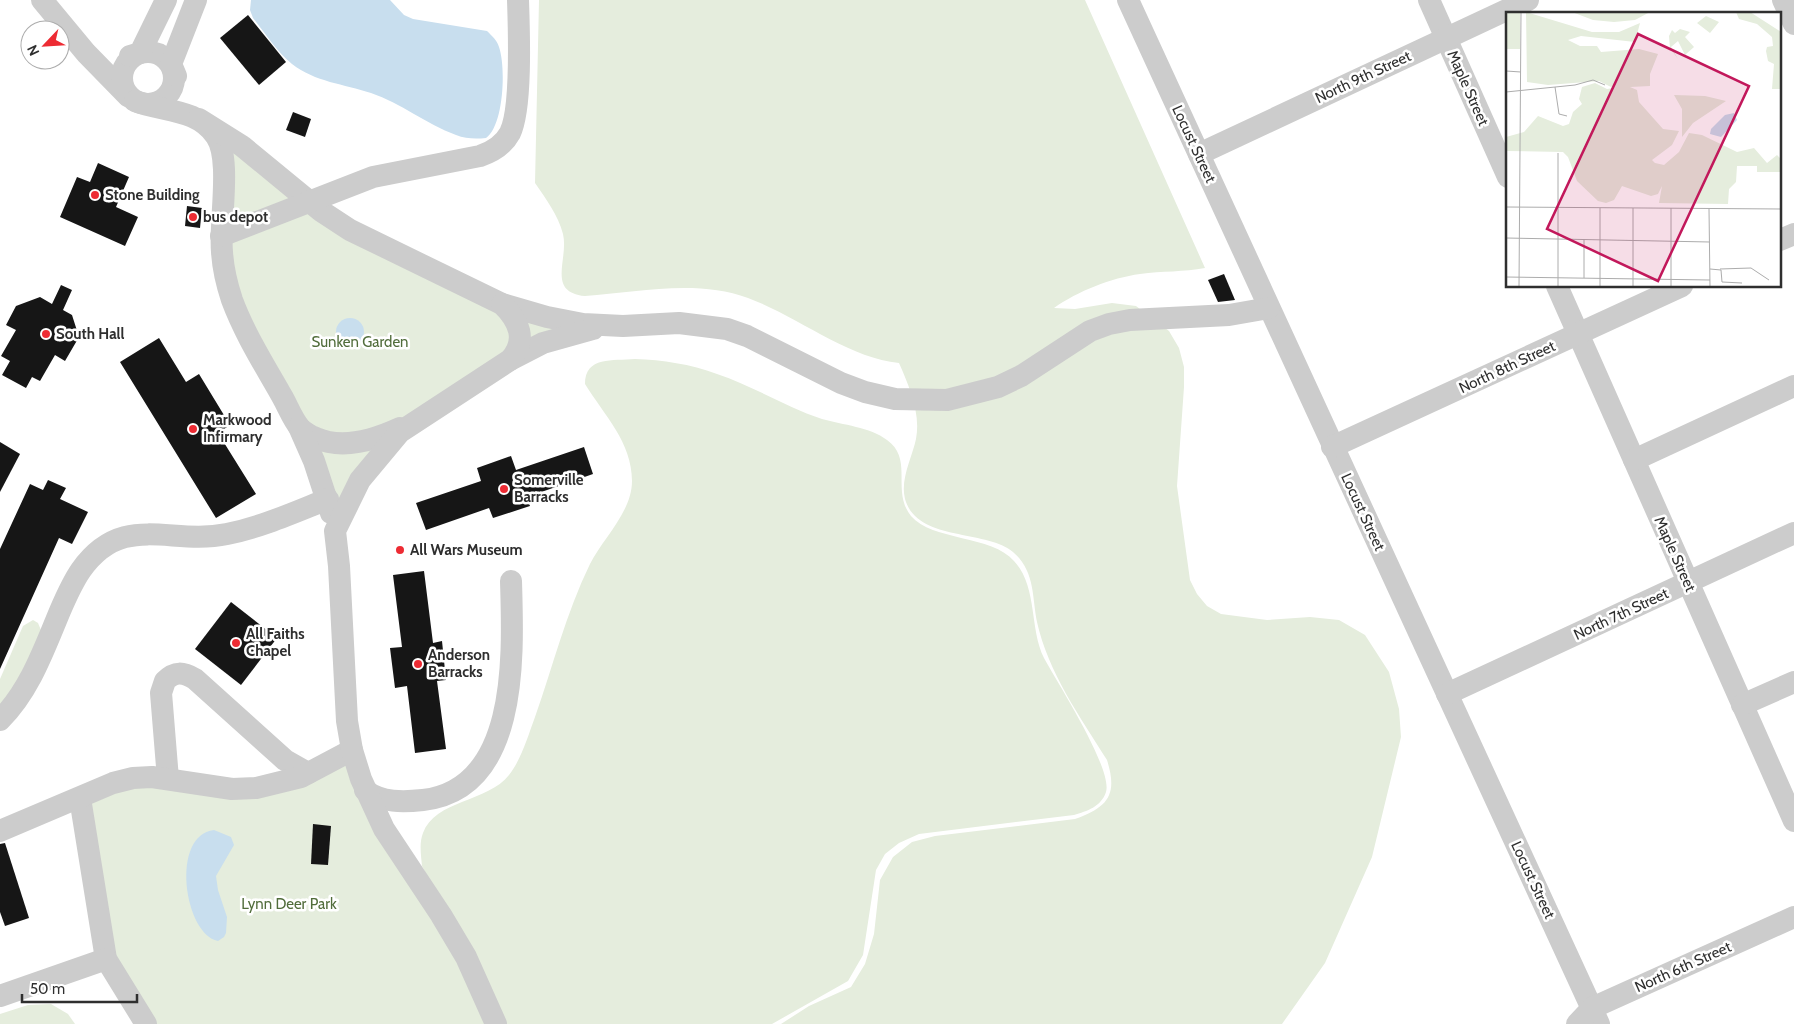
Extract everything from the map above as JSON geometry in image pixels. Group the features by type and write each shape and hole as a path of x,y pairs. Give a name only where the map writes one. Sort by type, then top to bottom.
{"street":[{"path":"42,0 86,53 132,98 151,107 177,110 194,117 242,146 309,202 350,230 502,304 547,317 583,324 623,326"},
{"path":"166,0 140,53 126,63 123,71 122,80 132,98 152,104 167,96 175,81 171,64 196,0"},
{"path":"221,236 373,177 480,156 492,152 501,145 510,132 514,121 519,55 518,0"},
{"name":"Maple Street","path":"1429,0 1506,172"},
{"name":"North 9th Street","path":"1199,154 1528,0"},
{"path":"1784,0 1794,24"},
{"name":"Locust Street","path":"1135,2 1199,154 1447,694 1589,1019"},
{"path":"86,53 108,60 140,53 157,53 171,64 175,74 180,101 194,117 216,136 223,153 221,236 225,273 233,302 250,339 299,427 328,499 335,531 339,566 347,721 352,750 365,790 384,829 441,915 466,957 496,1024"},
{"path":"1782,239 1794,234"},
{"name":"Maple Street","path":"1558,288 1794,821"},
{"name":"North 8th Street","path":"1332,447 1678,288"},
{"path":"502,304 514,317 521,338 519,349 510,360"},
{"path":"299,427 315,438 342,443 370,440 413,421 510,360 561,336 588,329 679,323 727,329 747,336 841,383 864,392 895,399 921,401 947,400 998,388 1021,376 1090,331 1109,324 1130,320 1228,315 1269,308"},
{"path":"1634,460 1794,386"},
{"path":"335,531 360,480 382,450 413,421"},
{"path":"0,720 31,678 76,578 88,561 108,545 136,533 191,537 226,534 251,528 328,499"},
{"name":"North 7th Street","path":"1447,694 1794,533"},
{"path":"365,790 384,800 436,798 464,787 486,764 495,745 510,674 513,647 511,581"},
{"path":"168,779 161,693 165,681 178,673 186,674 195,679 285,760 308,773"},
{"path":"1742,705 1794,682"},
{"path":"0,831 113,783 133,778 168,779 232,789 256,788 278,784 308,773 352,750"},
{"path":"80,798 106,959 146,1024"},
{"name":"North 6th Street","path":"1589,1019 1794,917"},
{"path":"0,996 106,959"}],"green space":[{"path":"539,0 1085,0 1205,268 1140,274 1106,282 1084,291 1054,308 1075,309 1112,303 1136,306 1169,331 1179,348 1184,367 1184,387 1177,486 1190,580 1197,594 1207,606 1221,614 1267,620 1310,617 1339,620 1365,635 1389,672 1399,709 1401,737 1372,857 1325,963 1282,1024 781,1024 809,1006 851,987 865,964 874,934 880,880 893,857 912,842 935,836 1075,819 1095,810 1108,798 1111,782 1110,772 1107,760 1066,694 1049,659 1037,622 1029,576 1020,559 1001,545 937,529 923,522 912,513 905,499 904,484 916,439 917,419 907,381 899,363 880,360 861,353 766,306 729,292 709,289 667,288 585,296 573,293 566,288 562,281 564,244 561,227 535,183"},
{"name":"Sunken Garden","path":"228,136 350,230 588,329 413,421 344,509 233,301"},
{"path":"635,359 676,363 707,371 744,384 795,409 822,419 873,432 887,440 895,448 899,456 905,506 911,516 933,530 992,547 1014,561 1022,571 1030,595 1039,646 1093,746 1106,781 1106,792 1101,801 1089,810 1074,815 919,834 899,843 885,854 876,870 863,955 848,981 772,1024 503,1024 422,866 421,841 429,822 450,807 500,784 509,775 517,762 530,732 581,583 590,564 627,503 632,481 631,467 627,454 616,430 585,384 586,375 595,364 610,360"},
{"path":"33,620 38,623 43,635 0,714 0,679 23,626"},
{"name":"Lynn Deer Park","path":"352,750 496,1024 146,1024 114,973 80,798 113,783 232,789"},
{"path":"51,1004 68,1014 75,1024 0,1024 0,1014 28,1005"}],"water":[{"path":"251,0 390,0 404,15 413,19 487,31 498,45 503,81 500,109 492,131 486,138 460,136 434,125 382,97 310,75 292,64 271,42 253,18 250,10"},
{"path":"350,318 360,322 364,332 360,342 350,346 340,342 336,332 340,322"},
{"path":"214,830 231,837 234,845 216,876 218,890 227,917 226,933 218,941 206,934 197,921 190,904 187,885 187,865 191,848 200,836"}],"building":[{"path":"248,15 286,62 259,85 220,38"},
{"path":"293,112 311,119 305,137 286,130"},
{"name":"Stone Building","path":"98,163 129,177 116,207 138,217 125,246 60,217 77,177 90,182"},
{"name":"bus depot","path":"187,206 202,208 200,228 185,226"},
{"path":"1224,274 1235,300 1218,302 1208,280"},
{"name":"South Hall","path":"61,285 72,290 63,310 72,315 79,337 65,361 55,355 40,381 32,377 26,388 2,375 10,361 1,356 16,330 6,325 16,306 40,297 52,304"},
{"name":"Markwood Infirmary","path":"159,338 186,382 199,374 230,425 218,433 256,494 216,518 120,362"},
{"path":"0,442 20,454 0,492"},
{"name":"Somerville Barracks","path":"584,447 593,474 527,497 530,506 493,518 489,508 426,530 416,503 481,481 477,468 511,456 516,470"},
{"path":"48,480 66,488 60,499 88,512 72,544 59,538 0,669 0,549 30,484 43,490"},
{"name":"Anderson Barracks","path":"424,571 433,643 442,641 446,680 437,681 446,749 415,753 407,686 395,688 390,648 402,647 393,575"},
{"name":"All Faiths Chapel","path":"231,602 277,638 241,685 195,649"},
{"path":"313,824 331,826 328,865 311,864"},
{"path":"5,843 29,918 5,926 0,912 0,844"}],"place":[{"name":"Stone Building","path":"95,195"},
{"name":"bus depot","path":"193,217"},
{"name":"South Hall","path":"46,334"},
{"name":"Markwood Infirmary","path":"193,429"},
{"name":"Somerville Barracks","path":"504,489"},
{"name":"All Wars Museum","path":"400,550"},
{"name":"All Faiths Chapel","path":"236,643"},
{"name":"Anderson Barracks","path":"418,664"}]}
